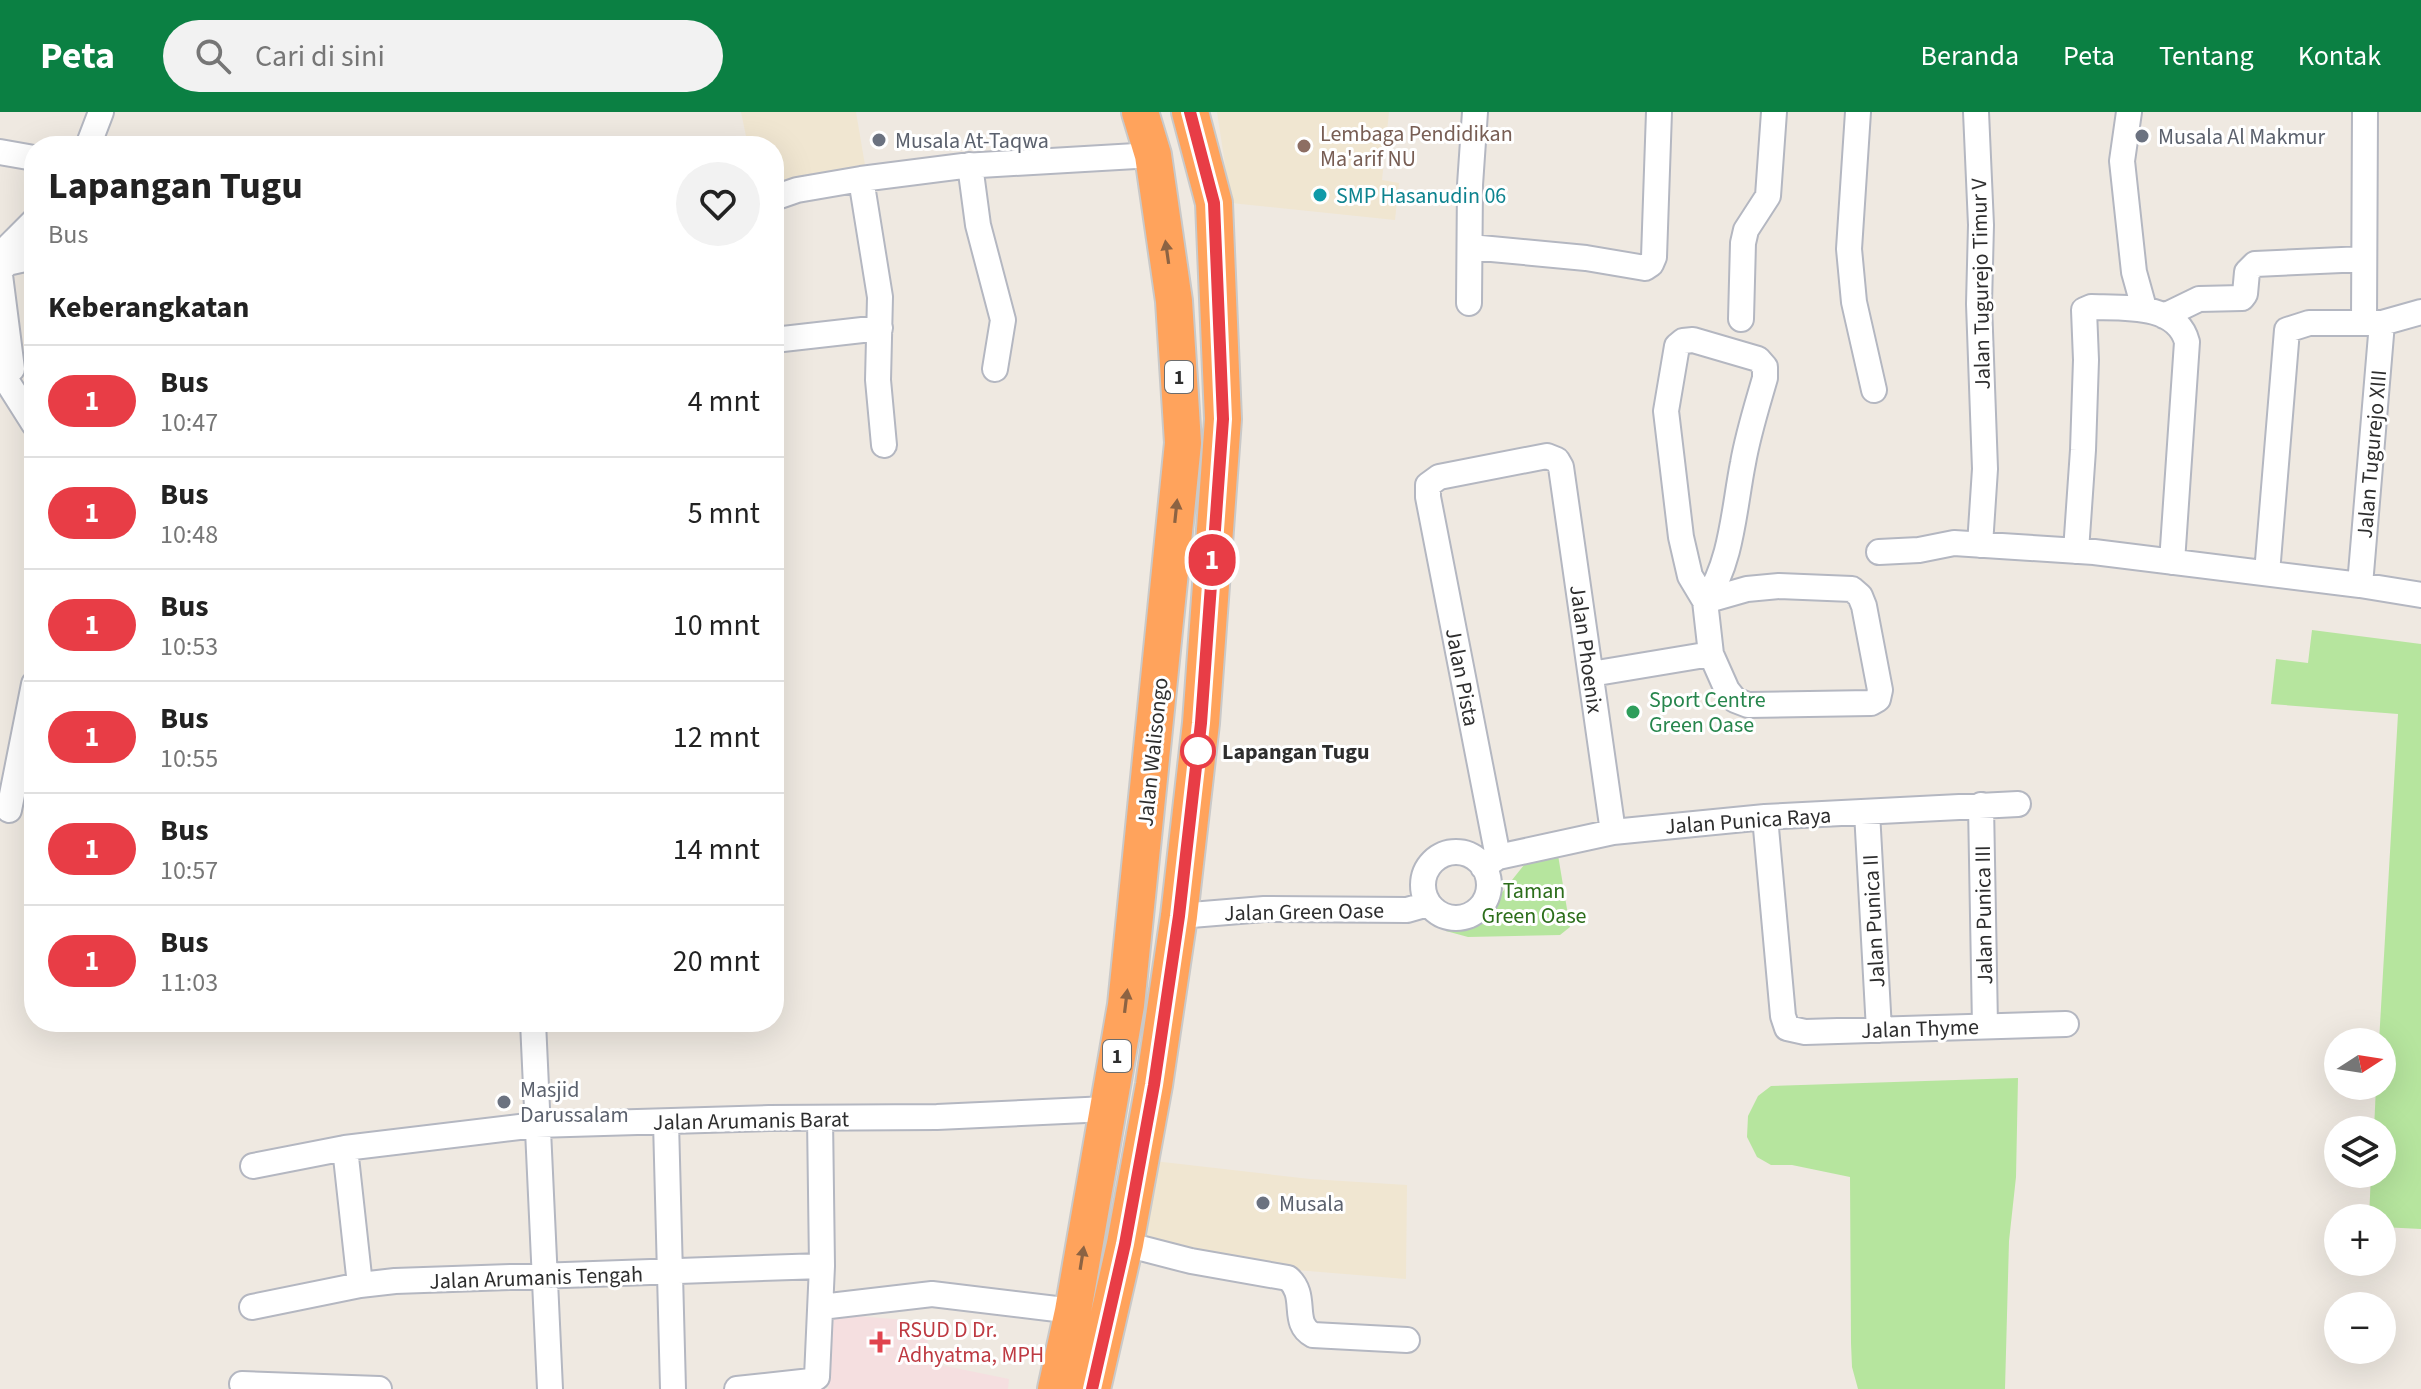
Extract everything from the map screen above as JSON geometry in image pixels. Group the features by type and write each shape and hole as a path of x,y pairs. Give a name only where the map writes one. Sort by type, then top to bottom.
{"highway":[{"name":"Jalan Walisongo","path":"1056,1389 1073,1311 1126,1005 1183,443 1174,301 1153,155 1140,112"},
{"name":"Jalan Walisongo","path":"1092,1389 1125,1244 1154,1085 1179,916 1201,723 1223,419 1214,203 1190,112"},
{"path":"1156,720 1201,723"}],"street":[{"path":"92,136 101,112"},
{"path":"1469,303 1470,185 1475,112"},
{"path":"1470,247 1586,258 1645,268 1651,264 1654,257 1659,112"},
{"path":"1741,319 1743,243 1746,230 1768,196 1774,112"},
{"path":"1858,112 1849,249 1854,302 1874,390"},
{"name":"Jalan Tugurejo Timur V","path":"1976,112 1984,455 1980,545"},
{"path":"2129,112 2122,161 2134,272 2154,312 2180,326 2187,342 2172,562"},
{"name":"Jalan Tugurejo XIII","path":"2360,585 2373,323 2364,259 2365,112"},
{"path":"0,152 24,156"},
{"path":"784,195 861,179 970,165 1153,155"},
{"path":"970,165 978,225 1003,320 995,369"},
{"path":"861,179 880,297 878,380 884,445"},
{"path":"0,255 24,231"},
{"path":"24,259 7,263 0,273 12,370 24,399"},
{"path":"2076,551 2086,360 2084,310 2091,307 2154,312 2199,299 2242,298 2247,272 2255,264 2364,259"},
{"path":"2267,573 2287,330 2309,323 2373,323 2421,312"},
{"path":"784,339 880,328"},
{"path":"1705,601 1714,589 1727,548 1743,460 1765,378 1765,367 1758,359 1693,340 1683,341 1677,346 1666,411 1681,537 1690,576 1705,601 1709,647 1727,690 1735,700 1748,705 1871,703 1878,699 1880,690 1864,606 1860,596 1852,589 1779,586 1747,589 1705,601"},
{"name":"Jalan Phoenix","path":"1428,497 1428,485 1439,477 1547,456 1557,460 1561,467 1613,832"},
{"name":"Jalan Pista","path":"1428,497 1491,862"},
{"path":"1879,552 1919,550 1940,545 2076,551 2421,595"},
{"path":"1590,668 1709,647"},
{"path":"9,810 24,734"},
{"name":"Jalan Punica Raya","path":"1491,862 1613,832 1765,817 2018,804"},
{"name":"Jalan Punica III","path":"1981,805 1985,1026"},
{"name":"Jalan Punica II","path":"1867,812 1879,1030"},
{"name":"Jalan Thyme","path":"1765,817 1783,1016 1787,1028 1805,1032 2066,1024"},
{"path":"1449,852 1462,852 1491,862 1489,892 1474,913 1449,919 1428,904 1423,892 1423,879 1437,857 1449,852"},
{"name":"Jalan Green Oase","path":"1179,916 1264,909 1407,910 1428,904"},
{"path":"533,1032 550,1389"},
{"name":"Jalan Arumanis Barat","path":"253,1166 345,1148 536,1125 937,1117 1107,1109"},
{"path":"737,1389 811,1381 816,1380 818,1374 822,1266 820,1118"},
{"path":"666,1122 673,1389"},
{"path":"345,1148 360,1285"},
{"path":"1125,1244 1191,1261 1288,1278 1299,1292 1301,1325 1313,1335 1407,1340"},
{"name":"Jalan Arumanis Tengah","path":"252,1307 395,1281 822,1266"},
{"path":"821,1307 932,1294 1073,1311"},
{"path":"242,1384 379,1389"}],"shaded area":[{"path":"741,112 856,112 866,171 784,187 784,136 746,136"},
{"name":"Lembaga Pendidikan Ma'arif NU","path":"1217,112 1389,112 1382,180 1399,183 1395,220 1231,203"},
{"path":"1154,1161 1310,1179 1407,1185 1406,1279 1296,1270 1138,1240"},
{"name":"RSUD D Dr. Adhyatma, MPH","path":"834,1314 929,1322 926,1362 1009,1379 1008,1389 828,1389"}],"green space":[{"path":"2312,630 2421,644 2421,1229 2396,1228 2396,1204 2370,1204 2370,1188 2396,1188 2396,1116 2375,1116 2375,1100 2396,1100 2396,1028 2380,1028 2398,714 2271,704 2276,659 2308,663"},
{"name":"Taman Green Oase","path":"1558,855 1570,927 1560,935 1468,937 1446,931 1484,915 1528,860"},
{"path":"2018,1078 2005,1389 1858,1389 1852,1367 1851,1343 1850,1177 1792,1165 1771,1165 1757,1157 1747,1137 1748,1116 1758,1096 1771,1086"}],"bus line":[{"name":"1","path":"1092,1389 1125,1244 1154,1085 1179,916 1201,723 1223,419 1214,203 1190,112"}],"place":[{"name":"Musala Al Makmur","path":"2142,136"},
{"name":"Musala At-Taqwa","path":"879,140"},
{"name":"Lembaga Pendidikan Ma'arif NU","path":"1304,146"},
{"name":"SMP Hasanudin 06","path":"1320,195"},
{"name":"Sport Centre Green Oase","path":"1633,712"},
{"name":"Lapangan Tugu","path":"1198,751"},
{"name":"Masjid Darussalam","path":"504,1102"},
{"name":"Musala","path":"1263,1203"},
{"name":"RSUD D Dr. Adhyatma, MPH","path":"880,1342"}]}
